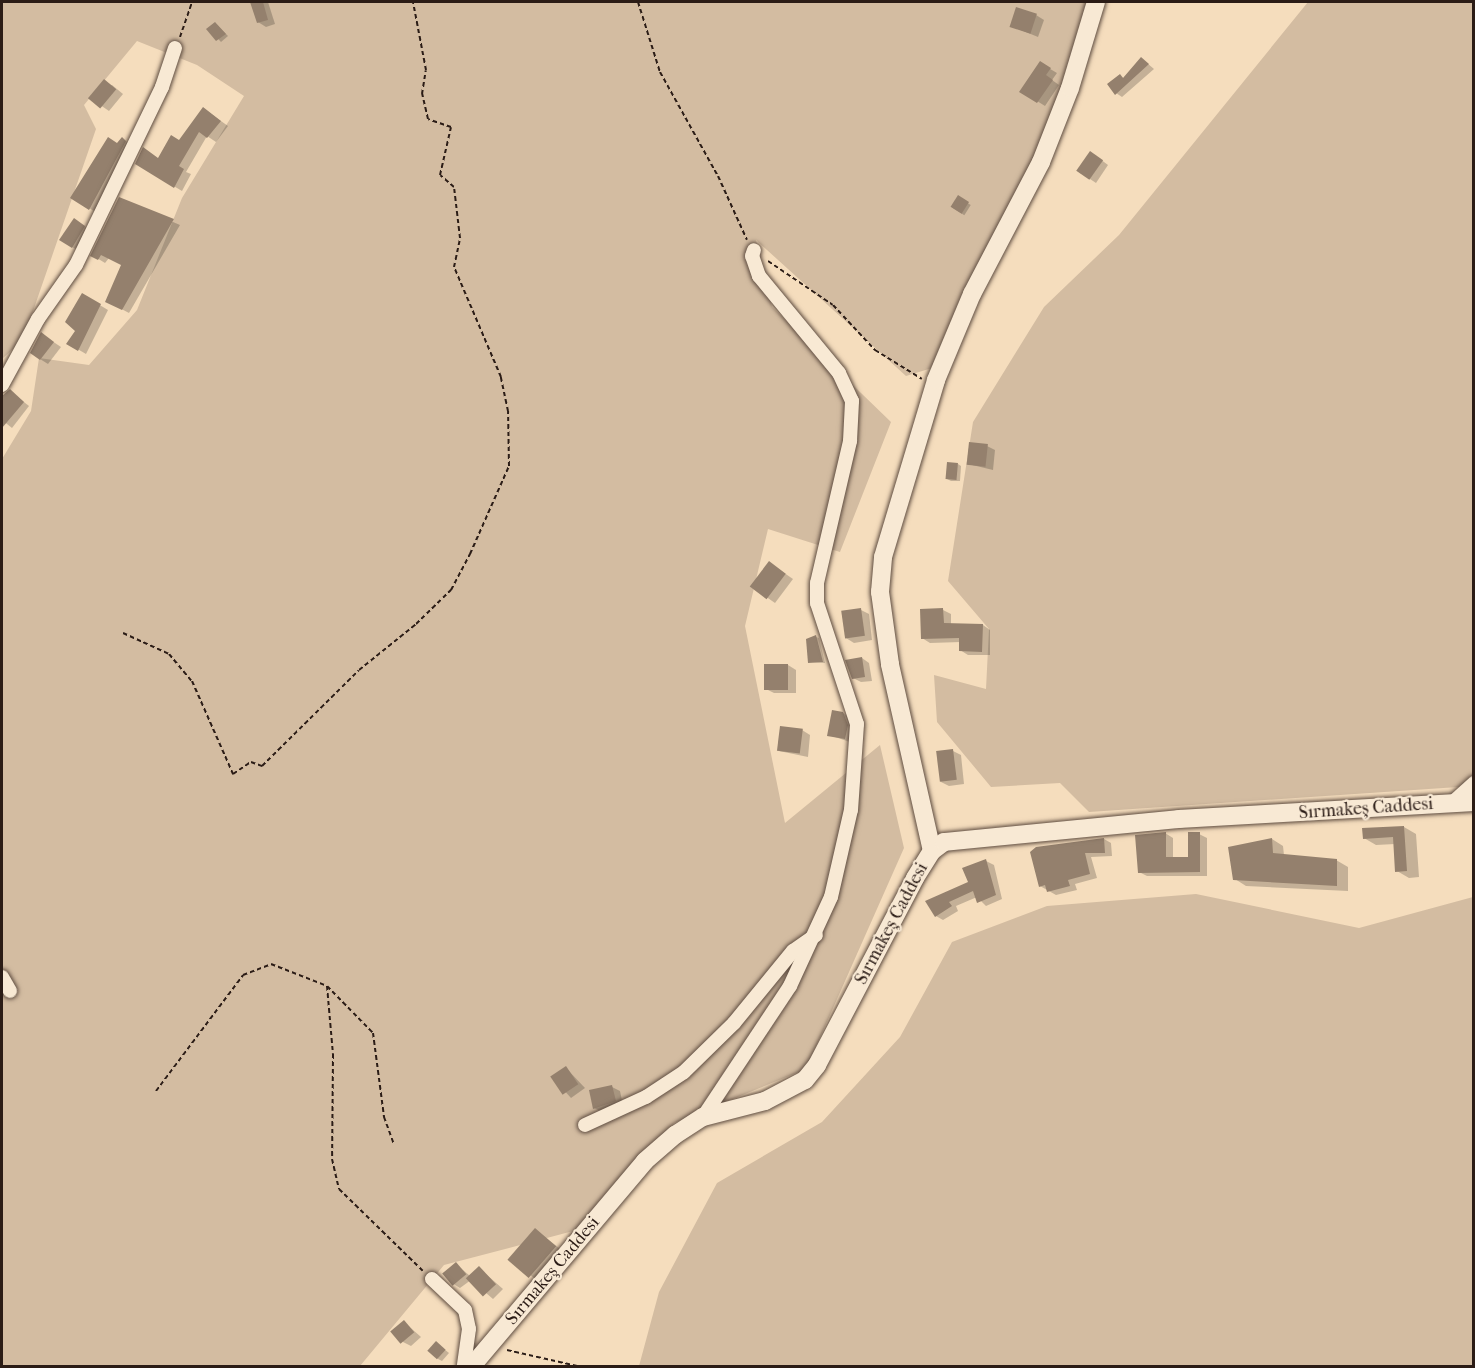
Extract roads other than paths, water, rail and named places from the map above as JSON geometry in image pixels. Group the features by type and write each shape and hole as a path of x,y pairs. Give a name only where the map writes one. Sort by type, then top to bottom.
{"main road":[{"path":"932,851 913,780 880,592 883,557 936,380 972,294 1041,162 1070,88 1096,2"},
{"name":"Sırmakeş Caddesi","path":"472,1366 645,1161 703,1117 765,1101 805,1080 817,1065 932,851 958,838 1040,830 1473,802"}],"street":[{"path":"2,385 38,319 76,265 162,87 175,48"},
{"path":"703,1117 790,986 816,935 839,877 845,846 856,734 853,702 817,603 817,583 850,441 852,401 839,373 759,276 752,255 754,250"},
{"path":"1452,803 1473,783"},
{"path":"585,1125 646,1096 684,1072 734,1023 793,951 816,935"},
{"path":"2,977 10,991"},
{"path":"432,1279 465,1310 469,1321 464,1366"}]}
